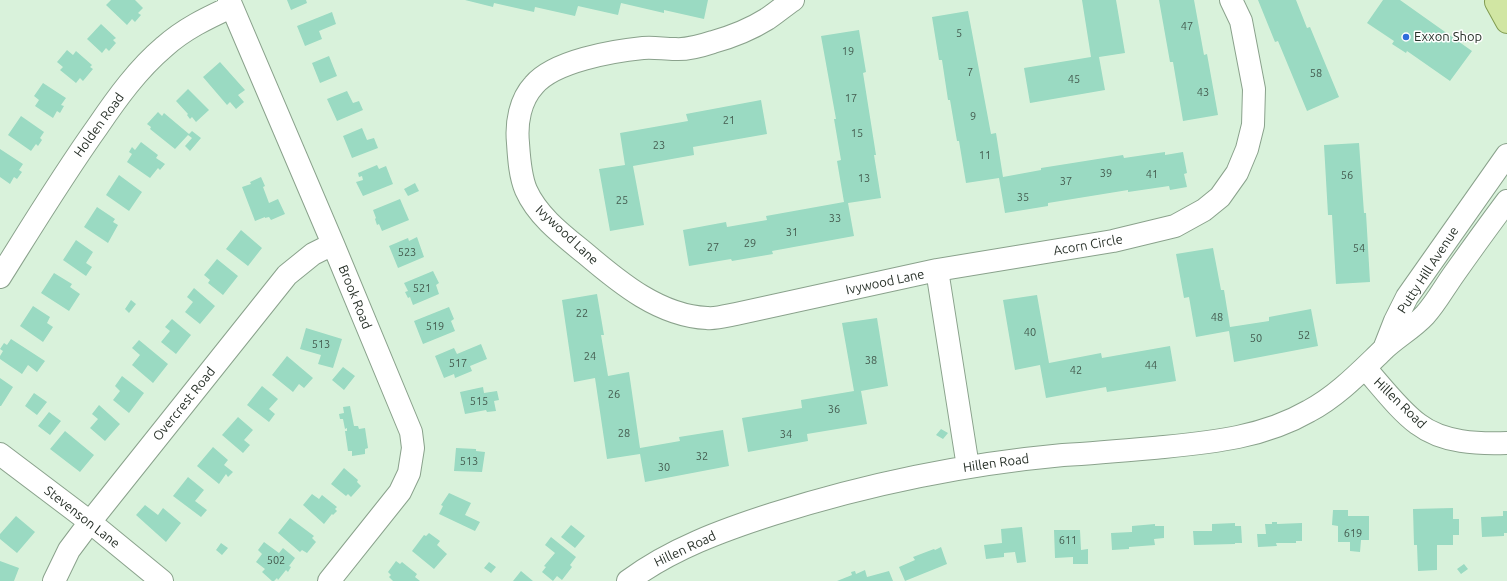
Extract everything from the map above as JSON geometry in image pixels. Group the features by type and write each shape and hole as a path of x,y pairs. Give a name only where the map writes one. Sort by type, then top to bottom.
{"main road":[{"path":"1499,4 1507,22"}],"street":[{"name":"Acorn Circle","path":"937,270 1113,241 1175,226 1204,210 1220,197 1237,173 1247,149 1253,125 1254,90 1241,21 1231,0"},
{"name":"Ivywood Lane","path":"790,1 766,19 749,29 714,42 688,48 643,48 592,56 541,77 523,102 520,112 517,139 520,166 526,189 533,203 554,226 600,266 627,286 668,310 692,317 709,318 736,314 937,270"},
{"name":"Brook Road","path":"230,4 333,244 411,432 413,448 409,473 400,492 329,581"},
{"name":"Holden Road","path":"0,277 81,149 112,105 141,69 163,47 184,31 230,4"},
{"name":"Putty Hill Avenue","path":"1384,349 1395,321 1407,297 1507,155"},
{"name":"Putty Hill Avenue","path":"1384,349 1425,314 1507,201"},
{"name":"Overcrest Road","path":"54,581 70,550 90,522 287,275 313,254 333,244"},
{"path":"937,270 968,467"},
{"name":"Hillen Road","path":"628,581 654,563 681,549 749,522 866,487 968,467 1032,458 1207,443 1246,436 1280,425 1309,411 1336,393 1384,349"},
{"name":"Hillen Road","path":"1365,368 1418,425 1436,435 1463,442 1507,443"},
{"name":"Stevenson Lane","path":"0,454 90,522 162,581"}],"building":[{"path":"111,0 135,0 143,8 138,13 141,15 135,22 132,19 127,25 106,5"},
{"path":"287,0 306,0 307,3 291,10"},
{"path":"465,0 708,0 704,19 664,10 664,13 621,3 618,15 578,6 575,16 535,7 534,12 494,3 493,7"},
{"path":"1082,0 1116,0 1125,53 1099,57 1105,90 1030,103 1024,68 1091,57"},
{"path":"1159,0 1194,0 1204,55 1207,54 1218,115 1183,121 1173,62 1170,62"},
{"path":"1258,0 1296,0 1307,28 1310,27 1339,97 1307,111 1278,41 1275,42"},
{"path":"1383,0 1400,0 1472,51 1450,81 1407,51 1406,53 1392,44 1394,41 1367,23"},
{"path":"968,11 991,134 996,133 1003,177 1041,170 1041,168 1123,155 1124,158 1165,152 1165,155 1183,152 1187,173 1184,174 1187,187 1170,190 1169,186 1128,192 1128,190 1048,203 1048,206 1005,213 999,178 966,183 959,141 957,141 950,100 948,100 942,60 939,60 932,17"},
{"path":"332,12 336,24 319,31 322,39 305,46 297,26"},
{"path":"101,24 116,38 113,40 116,43 109,51 106,48 102,53 87,39"},
{"path":"859,30 866,72 863,73 881,198 848,203 854,236 772,251 773,254 689,266 683,230 726,222 727,227 767,220 766,216 844,202 837,161 841,160 834,119 836,119 821,36"},
{"path":"67,50 73,55 76,51 92,65 90,67 93,69 83,81 80,78 76,83 60,70 63,67 57,62"},
{"path":"329,56 337,76 320,83 312,63"},
{"path":"220,62 245,90 238,95 244,102 236,109 230,102 227,105 203,77"},
{"path":"43,83 66,98 61,105 64,106 60,113 57,111 53,118 35,106 39,100 34,96"},
{"path":"188,89 209,110 196,122 192,117 190,119 187,115 188,114 176,101"},
{"path":"347,91 353,103 359,101 363,110 337,121 327,99"},
{"path":"761,100 767,134 693,147 694,155 633,166 644,225 610,231 599,169 625,165 620,133 688,121 686,114"},
{"path":"158,112 162,116 164,113 189,134 192,131 201,138 190,151 185,146 192,138 188,135 175,149 150,129 151,127 147,124"},
{"path":"21,116 44,132 40,138 42,140 38,146 36,144 31,151 8,135"},
{"path":"362,128 367,140 374,138 378,148 352,158 343,136"},
{"path":"141,142 158,155 156,158 165,164 160,170 158,168 150,178 127,162 132,154 129,152 132,147 135,150"},
{"path":"1359,143 1364,213 1366,213 1370,282 1336,284 1332,215 1328,215 1324,145"},
{"path":"0,149 23,164 19,170 22,172 17,179 14,177 10,184 0,177"},
{"path":"377,165 379,169 386,166 393,184 363,196 356,182 363,180 362,176 359,177 358,173"},
{"path":"119,175 142,192 129,211 106,195"},
{"path":"261,177 269,203 278,199 285,214 271,220 269,217 265,217 255,221 242,187 251,184 250,182"},
{"path":"415,183 419,191 408,196 404,189"},
{"path":"400,199 409,220 382,231 379,224 377,225 373,210"},
{"path":"97,207 115,219 113,222 118,225 108,243 84,227"},
{"path":"241,230 262,248 248,266 226,249"},
{"path":"417,237 424,257 398,268 389,246 408,238 409,241"},
{"path":"76,240 93,252 86,263 92,267 86,276 63,260"},
{"path":"1213,248 1221,290 1224,290 1230,327 1269,321 1269,317 1311,309 1318,346 1234,362 1229,331 1196,337 1189,297 1184,298 1176,254"},
{"path":"217,259 238,276 223,295 208,283 210,280 204,275"},
{"path":"433,271 439,283 436,285 439,294 413,305 410,297 408,298 405,292 408,291 404,283"},
{"path":"54,273 72,284 70,287 80,294 69,311 41,293"},
{"path":"194,288 215,306 200,324 185,312 193,302 187,297"},
{"path":"597,294 604,335 601,335 608,376 629,372 640,448 680,441 679,437 723,430 729,466 645,482 640,454 607,459 595,378 574,382 562,300"},
{"path":"1037,295 1049,363 1101,353 1102,358 1170,346 1176,381 1107,392 1106,387 1046,398 1040,365 1015,370 1003,300"},
{"path":"131,300 136,304 129,313 125,309"},
{"path":"33,306 50,317 47,323 53,327 43,342 20,326"},
{"path":"449,307 454,319 451,321 455,331 423,344 414,321"},
{"path":"877,318 888,386 861,391 867,424 807,434 808,441 748,452 742,418 802,408 801,400 854,391 842,323"},
{"path":"172,319 191,335 176,354 161,342 170,331 165,327"},
{"path":"306,328 342,339 333,368 318,364 321,355 300,349"},
{"path":"11,339 45,361 37,372 28,365 22,374 0,359 3,351 0,349 4,343 7,345"},
{"path":"139,340 168,364 153,383 132,365 140,355 132,348"},
{"path":"481,344 487,359 470,366 472,371 455,378 454,374 444,378 435,356 454,348 457,354"},
{"path":"287,356 313,378 304,388 299,384 293,392 272,375"},
{"path":"343,367 355,376 344,390 332,380"},
{"path":"122,376 144,393 129,413 113,400 120,391 115,386"},
{"path":"0,378 13,387 1,406 0,406"},
{"path":"262,386 278,399 269,409 275,414 269,422 247,405"},
{"path":"483,387 484,393 497,391 499,400 494,401 496,411 487,412 486,410 465,414 460,392"},
{"path":"34,393 47,402 37,415 25,406"},
{"path":"99,405 120,424 105,441 90,428 98,419 92,414"},
{"path":"350,406 354,426 358,426 359,429 365,428 368,448 365,449 365,454 352,456 352,451 348,451 345,431 347,431 347,428 345,429 343,419 340,419 339,414 344,413 343,407"},
{"path":"49,412 61,421 50,435 38,426"},
{"path":"238,417 253,430 244,440 250,445 243,453 222,435"},
{"path":"941,429 948,433 943,439 936,435"},
{"path":"65,431 94,455 80,472 50,449"},
{"path":"213,447 228,460 224,465 233,472 228,477 226,474 219,484 197,466"},
{"path":"456,448 476,449 476,451 485,452 482,472 454,471"},
{"path":"344,468 358,480 357,482 361,486 351,497 348,494 346,496 331,484"},
{"path":"188,477 204,490 195,501 207,510 201,517 173,496"},
{"path":"449,493 471,503 465,515 480,522 475,531 439,514 443,506 441,505"},
{"path":"312,494 319,499 322,495 337,507 335,509 337,511 333,515 332,514 324,524 303,505"},
{"path":"145,505 158,515 163,508 181,523 166,542 136,515"},
{"path":"1453,508 1453,519 1459,519 1459,535 1453,535 1453,545 1437,545 1437,570 1418,571 1417,545 1414,545 1413,509"},
{"path":"1333,510 1348,510 1348,516 1369,516 1369,540 1361,540 1360,552 1350,551 1350,542 1338,542 1338,526 1332,525"},
{"path":"1503,511 1507,511 1507,533 1504,533 1504,536 1482,537 1481,517 1503,516"},
{"path":"16,516 35,532 17,553 0,539 0,534"},
{"path":"290,518 314,536 312,538 316,542 307,553 302,550 300,552 278,533"},
{"path":"1272,522 1277,522 1277,524 1302,523 1302,541 1296,541 1296,543 1276,543 1277,546 1258,547 1257,534 1266,534 1265,524 1272,524"},
{"path":"1235,523 1235,526 1241,526 1242,543 1194,545 1193,531 1212,531 1212,524"},
{"path":"1155,524 1155,526 1164,526 1164,538 1154,539 1155,545 1112,550 1111,533 1132,532 1132,526"},
{"path":"571,525 585,536 575,548 561,537"},
{"path":"1022,527 1026,562 1017,563 1015,552 1004,553 1004,557 986,559 984,545 1002,543 1001,529"},
{"path":"1054,530 1080,530 1081,550 1088,549 1088,564 1073,564 1073,557 1055,558"},
{"path":"429,533 440,541 437,545 447,554 434,569 412,551 424,535 426,536"},
{"path":"551,537 576,557 570,565 572,567 562,580 557,576 553,581 542,572 546,567 544,566 555,553 545,545"},
{"path":"264,542 279,553 283,548 295,558 289,566 291,567 288,572 286,570 278,580 277,578 272,581 262,572 265,569 256,562 262,554 258,550"},
{"path":"221,543 228,548 222,555 216,550"},
{"path":"941,547 947,564 905,581 899,567 915,560 913,557"},
{"path":"0,561 19,568 14,581 0,581"},
{"path":"396,561 400,564 402,562 417,574 415,577 420,581 393,581 389,577 391,575 388,572"},
{"path":"489,562 496,567 491,573 484,568"},
{"path":"1464,564 1468,569 1461,574 1457,569"},
{"path":"865,570 867,577 889,571 893,581 837,581 852,575 851,572 855,571 856,574"},
{"path":"521,571 533,581 513,581"}],"place":[{"name":"Exxon Shop","path":"1406,37"}]}
